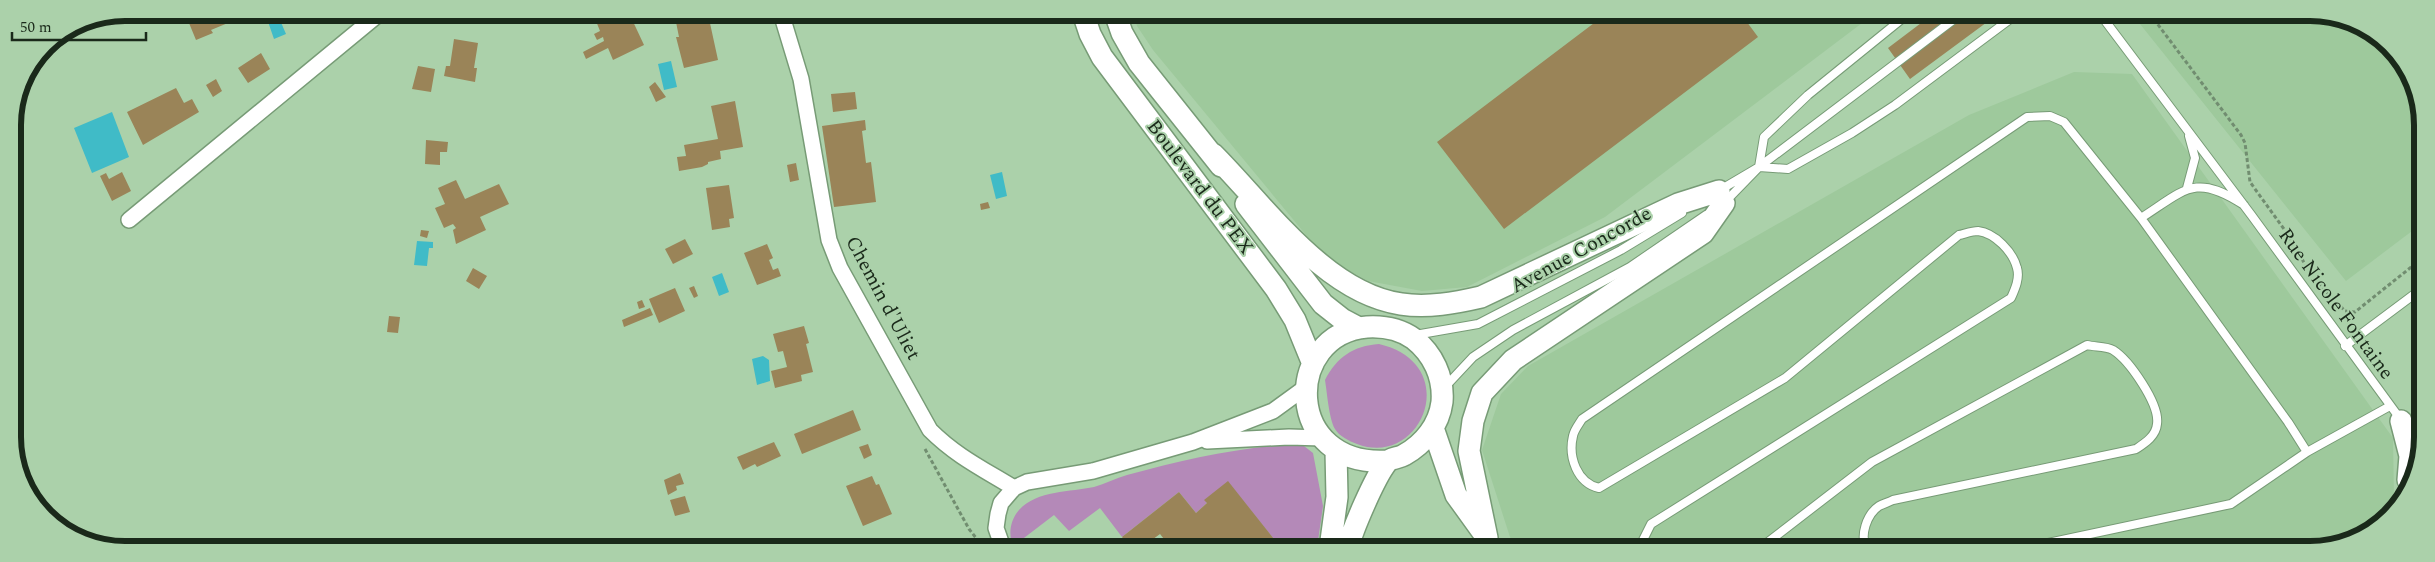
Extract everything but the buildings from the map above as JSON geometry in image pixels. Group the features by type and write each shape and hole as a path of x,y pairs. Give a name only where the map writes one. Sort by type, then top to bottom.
{"main road":[{"name":"Boulevard du PEX","path":"1086,21 1102,57 1276,289 1295,320 1313,364"},
{"name":"Boulevard du PEX","path":"1117,21 1139,63 1214,154 1252,214 1305,283 1323,304 1342,319 1360,328"},
{"path":"1214,154 1309,257 1375,298 1402,304 1447,305 1481,297 1678,204 1722,197"},
{"path":"1490,541 1469,451 1473,421 1482,393 1513,360 1637,279 1703,233 1722,197"},
{"path":"1360,328 1385,328 1408,336 1422,346 1432,358 1439,373 1442,402 1433,428 1414,449 1388,461 1370,462 1352,459 1329,444 1309,414 1306,387 1313,364 1332,341 1360,328"},
{"path":"2396,414 2414,432"},
{"path":"2396,414 2410,456 2409,466"},
{"path":"1433,428 1456,495 1489,541"},
{"path":"1329,444 1337,497 1331,541"},
{"path":"1351,541 1361,513 1388,461"}],"street":[{"path":"128,220 370,21"},
{"name":"Chemin d'Uliet","path":"783,21 801,79 828,240 840,268 930,430 947,447 970,464 1014,488"},
{"path":"1000,541 996,528 998,514 1001,503 1014,488 1027,482 1093,471 1193,442 1273,411 1306,387"},
{"path":"1193,442 1289,437 1329,444"}],"lane":[{"path":"1899,21 1808,96 1764,137 1760,166 1788,169 1852,133 1895,105 2008,21"},
{"name":"Avenue Concorde","path":"1442,389 1473,357 1513,330 1630,267 1878,75 1951,21"},
{"name":"Rue Nicole Fontaine","path":"2105,21 2244,205 2396,414"},
{"path":"1643,541 1651,524 2011,298 2016,287 2018,268 2010,252 1994,237 1978,231 1959,235 1786,378 1599,488 1591,486 1580,476 1572,455 1573,435 1582,419 2027,117 2050,116 2064,122 2141,218 2288,422 2307,452"},
{"name":"Rue Nicole Fontaine","path":"2188,132 2195,158 2187,188 2201,186 2215,188 2244,205"},
{"name":"Avenue Concorde","path":"1408,336 1478,324 1722,197 1760,166"},
{"path":"2141,218 2187,188"},
{"path":"2346,346 2414,295"},
{"path":"1769,541 1872,462 2086,346 2111,349 2125,359 2154,404 2158,424 2151,438 2136,449 1893,500 1877,507 1865,526 1865,541"},
{"path":"2058,541 2231,504 2307,452 2396,414"}],"path":[{"path":"2155,21 2245,144 2250,182 2289,236 2312,276 2345,311 2355,312 2414,266"},
{"path":"924,448 968,528 978,541"}],"shaded area":[{"path":"1135,21 1865,21 1605,217 1467,287 1422,291 1368,281 1339,265 1311,241 1153,50"},
{"path":"2138,21 2317,21 2350,29 2362,35 2388,57 2403,79 2412,105 2414,118 2414,230 2346,281"},
{"path":"2074,72 2132,74 2393,438 2394,498 2388,505 2362,527 2350,533 2317,541 1513,541 1482,450 1501,394 1528,366 1969,115"},
{"path":"1379,344 1405,355 1421,372 1427,391 1424,411 1415,429 1400,442 1380,448 1357,444 1337,432 1331,419 1325,380 1335,365 1347,354 1361,347"},
{"path":"1279,445 1304,446 1313,453 1323,506 1318,541 1275,541 1228,482 1205,500 1207,503 1196,513 1179,492 1122,537 1100,508 1069,531 1054,515 1020,541 1012,541 1011,539 1013,519 1019,510 1026,503 1045,495 1094,487 1127,475 1240,450"}],"water":[{"path":"268,21 280,21 286,34 274,39"},
{"path":"671,61 677,87 664,90 658,64"},
{"path":"112,112 129,157 92,173 74,128"},
{"path":"1002,172 1007,196 996,199 990,175"},
{"path":"417,241 433,242 433,248 429,248 427,266 414,265"},
{"path":"722,273 729,292 719,296 712,277"},
{"path":"763,356 769,360 770,381 757,385 752,359"}]}
